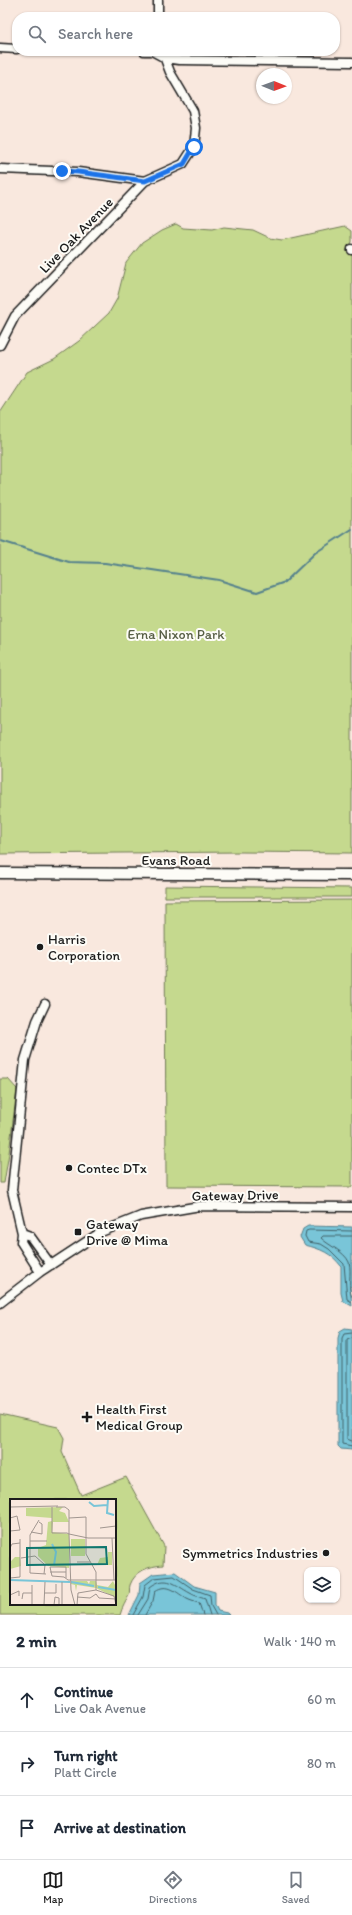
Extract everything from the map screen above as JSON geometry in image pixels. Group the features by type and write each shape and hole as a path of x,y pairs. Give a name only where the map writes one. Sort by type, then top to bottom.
{"street":[{"path":"158,0 158,12"},
{"path":"0,48 12,49"},
{"name":"Live Oak Avenue","path":"0,345 15,316 145,181 184,164 194,147 196,128 192,111 170,72 164,56"},
{"path":"168,56 179,60 352,62"},
{"path":"0,169 78,172 145,181"},
{"name":"Evans Road","path":"0,873 352,874"},
{"path":"40,1272 21,1242 22,1233 12,1190 18,1111 25,1060 37,1021 46,1004"},
{"name":"Gateway Drive","path":"0,1303 40,1272 101,1232 141,1216 200,1206 352,1207"},
{"path":"22,1233 30,1236 51,1265"}],"green space":[{"name":"Erna Nixon Park","path":"176,224 183,228 212,230 224,227 253,230 270,238 282,240 345,226 352,231 352,242 346,251 352,254 352,853 241,852 0,854 0,413 27,372 54,359 79,341 109,313 117,299 126,263 142,243 162,230"},
{"path":"165,886 352,888 352,897 165,897"},
{"path":"352,900 352,1187 166,1186 165,901"},
{"path":"0,1079 8,1079 17,1089 4,1183 0,1183"},
{"path":"0,1414 58,1427 64,1438 62,1452 81,1495 126,1477 164,1546 163,1565 148,1568 135,1576 130,1585 129,1595 120,1615 0,1615"}],"water":[{"path":"308,1226 352,1227 352,1285 350,1287 352,1306 343,1301 341,1293 341,1266 325,1252 305,1245 300,1237 303,1229"},
{"path":"345,1328 352,1329 352,1450 341,1449 338,1446 338,1338 340,1331"},
{"path":"175,1572 194,1586 215,1592 215,1605 218,1611 229,1615 129,1615 139,1595 140,1583 153,1574"}],"waterway":[{"path":"1,541 69,562 105,563 219,580 257,592 285,582 315,553 352,529"}],"place":[{"name":"Harris Corporation","path":"40,947"},
{"name":"Contec DTx","path":"69,1168"},
{"name":"Gateway Drive @ Mima","path":"78,1232"},
{"name":"Health First Medical Group","path":"87,1417"},
{"name":"Symmetrics Industries","path":"326,1553"}],"route":[{"path":"62,171 145,181 184,164 194,147"}]}
